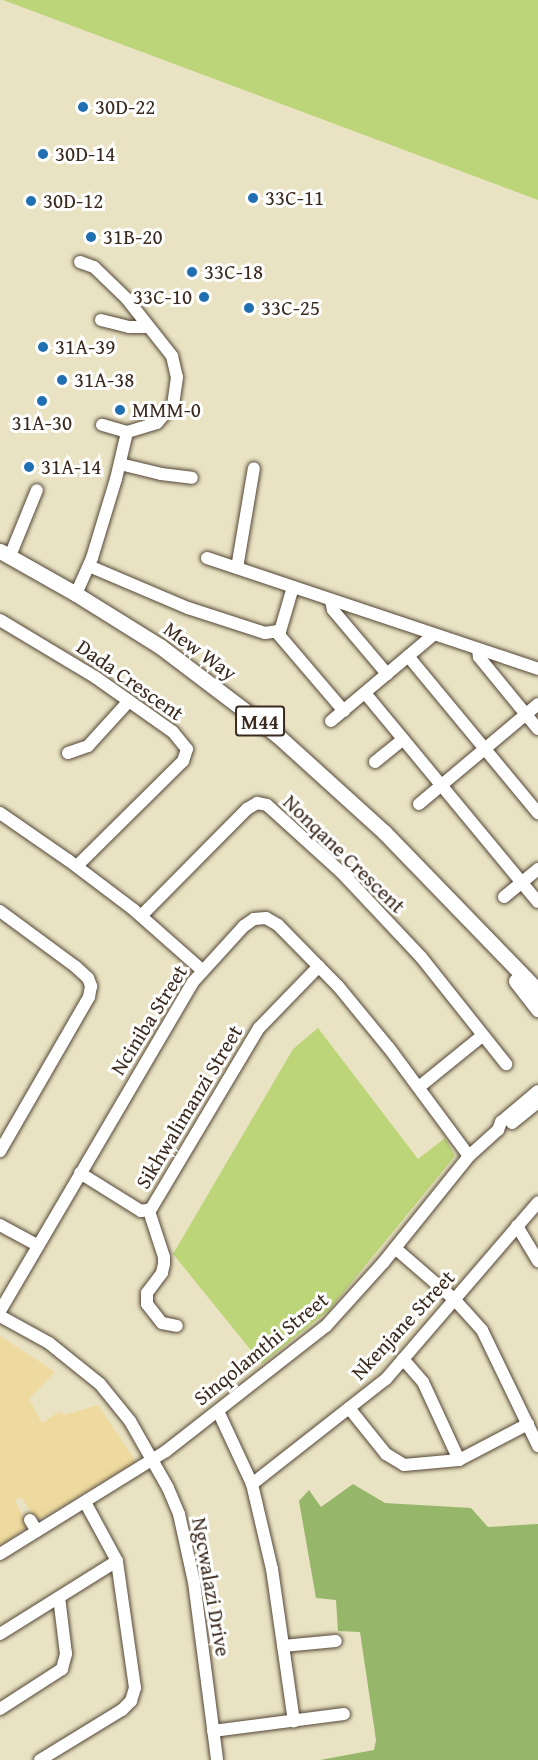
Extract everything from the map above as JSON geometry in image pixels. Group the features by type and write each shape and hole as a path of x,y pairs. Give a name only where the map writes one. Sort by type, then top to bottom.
{"main road":[{"name":"Mew Way","path":"5,553 161,647 277,735 376,824 485,938 495,944 538,991"},
{"name":"Mew Way","path":"485,938 538,1009"}],"street":[{"path":"80,262 94,267 127,299 146,327 171,356 177,392 173,405 157,423 127,432 102,425"},
{"path":"101,320 129,327 146,327"},
{"path":"76,594 88,566 120,464 127,432"},
{"path":"120,464 151,472 192,478"},
{"path":"237,568 254,468"},
{"path":"5,553 37,490"},
{"path":"207,558 538,669"},
{"path":"88,566 188,608 265,633 278,631"},
{"path":"278,631 293,588"},
{"path":"332,601 333,610 387,674"},
{"name":"Dada Crescent","path":"0,620 95,677 129,701 180,739 187,753 77,866"},
{"path":"278,631 344,711"},
{"path":"331,721 433,635"},
{"path":"478,650 479,657 538,729"},
{"path":"408,656 538,813"},
{"path":"365,693 538,902"},
{"path":"68,753 88,746 129,701"},
{"path":"419,804 538,704"},
{"path":"375,762 403,739"},
{"name":"Nonqane Crescent","path":"141,916 247,809 262,803 342,873 421,957 506,1064"},
{"path":"0,813 77,866 141,916 202,970"},
{"path":"504,897 538,869"},
{"path":"0,911 76,967 88,978 91,986 89,997 0,1151"},
{"name":"Nciniba Street","path":"0,1311 162,1030 202,970 247,923 262,918 278,925 319,966 363,1016 469,1156"},
{"name":"Sikhwalimanzi Street","path":"80,1173 141,1211 149,1211 259,1028 319,966"},
{"path":"419,1087 482,1036"},
{"name":"Sinqolamthi Street","path":"498,1130 501,1122 538,1091"},
{"name":"Sinqolamthi Street","path":"0,1554 154,1459 326,1326 395,1248 469,1156 498,1130 506,1127 538,1102"},
{"name":"Nkenjane Street","path":"252,1484 386,1379 538,1202"},
{"path":"149,1211 164,1257 164,1264 162,1273 147,1293 147,1304 161,1322 177,1326"},
{"path":"0,1226 37,1245"},
{"path":"517,1226 538,1261"},
{"path":"395,1248 455,1300 488,1339 538,1446"},
{"name":"Ngcwalazi Drive","path":"0,1316 50,1343 100,1384 130,1421 154,1459 179,1514 187,1548 217,1760"},
{"path":"403,1359 423,1382 459,1460"},
{"path":"349,1408 386,1454 404,1465 459,1460 528,1424"},
{"path":"218,1411 252,1484 272,1569 294,1721"},
{"path":"40,1760 122,1710 131,1701 135,1688 117,1561 85,1502"},
{"path":"30,1520 37,1531"},
{"path":"0,1634 117,1561"},
{"path":"0,1709 62,1669 66,1654 59,1597"},
{"path":"283,1646 336,1641"},
{"path":"213,1731 344,1714"}],"green space":[{"path":"3,0 538,0 538,200"},
{"path":"318,1028 418,1159 445,1138 455,1156 329,1310 262,1364 173,1254 293,1049"},
{"path":"353,1484 385,1503 471,1508 488,1527 538,1524 538,1760 320,1760 374,1750 376,1740 360,1632 338,1631 336,1600 316,1598 299,1501 309,1490 321,1507"}],"sand":[{"path":"0,1336 55,1372 29,1399 42,1423 60,1411 64,1415 98,1405 133,1457 134,1463 40,1519 34,1516 21,1497 15,1501 25,1521 25,1528 0,1546"}],"place":[{"name":"30D-22","path":"83,107"},
{"name":"30D-14","path":"43,154"},
{"name":"33C-11","path":"253,198"},
{"name":"30D-12","path":"31,201"},
{"name":"31B-20","path":"91,237"},
{"name":"33C-18","path":"192,272"},
{"name":"33C-10","path":"204,297"},
{"name":"33C-25","path":"249,308"},
{"name":"31A-39","path":"43,347"},
{"name":"31A-38","path":"62,380"},
{"name":"31A-30","path":"42,401"},
{"name":"MMM-0","path":"120,410"},
{"name":"31A-14","path":"29,467"}]}
